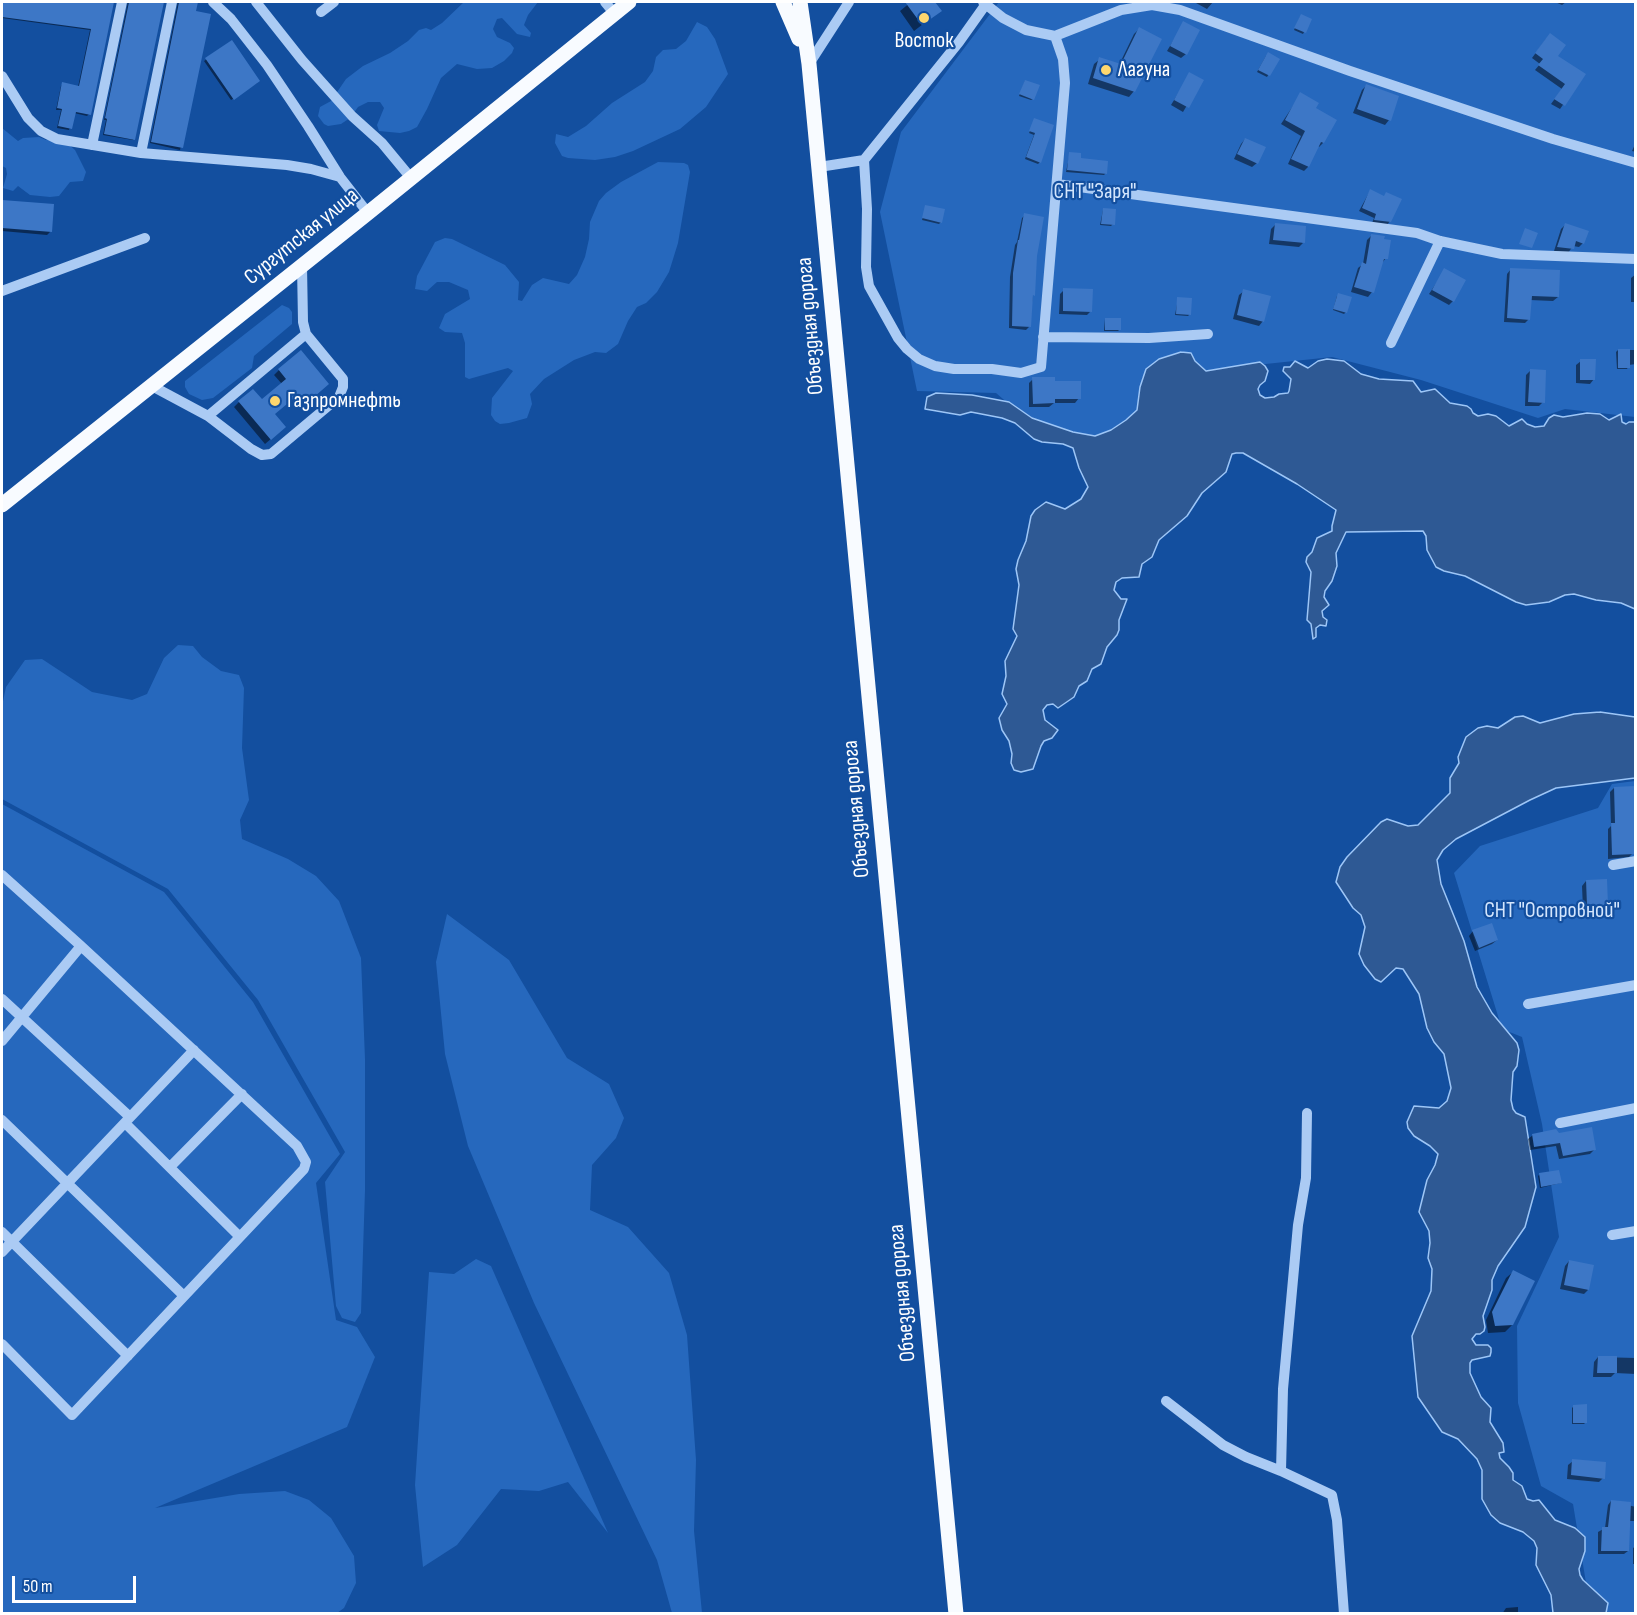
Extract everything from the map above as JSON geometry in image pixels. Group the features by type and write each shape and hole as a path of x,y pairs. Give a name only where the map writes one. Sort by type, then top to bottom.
{"main road":[{"name":"Сургутская улица","path":"2,505 369,213 610,7 629,2"},
{"path":"783,2 809,64"},
{"name":"Объездная дорога","path":"800,2 809,64 819,167 956,1614"},
{"path":"806,2 809,64"}],"lane":[{"path":"92,145 122,2"},
{"path":"141,153 172,2"},
{"path":"213,2 231,19 267,65 340,177 369,213"},
{"path":"256,2 302,60 352,116 382,143 411,178"},
{"path":"321,12 334,2"},
{"path":"809,64 849,2"},
{"path":"819,167 864,160 959,42 985,3 1003,18 1026,30 1055,36 1122,10 1152,5 1180,10 1350,71 1553,139 1635,163"},
{"path":"864,160 867,209 866,267 869,286 907,349 919,359 935,366 954,369 992,369 1021,373 1041,367 1065,83 1063,60 1055,36"},
{"path":"2,76 28,118 41,131 57,139 141,153 287,165 340,177"},
{"path":"1057,184 1417,233 1502,254 1635,259"},
{"path":"2,291 145,238"},
{"path":"1391,343 1440,240"},
{"path":"152,386 208,417 251,449 262,455 271,454 339,397 343,379 306,334 303,322 302,266"},
{"path":"1043,337 1149,338 1208,333"},
{"path":"208,417 306,334"},
{"path":"1613,865 1635,861"},
{"path":"2,875 242,1094 297,1146 306,1162 304,1169 72,1415 2,1344"},
{"path":"2,1041 81,946"},
{"path":"1528,1004 1635,985"},
{"path":"2,999 128,1120 170,1167 240,1237"},
{"path":"2,1252 194,1050"},
{"path":"170,1167 242,1094"},
{"path":"1560,1123 1635,1108"},
{"path":"1281,1471 1283,1389 1298,1225 1306,1178 1308,1113"},
{"path":"2,1120 184,1296"},
{"path":"1612,1235 1635,1231"},
{"path":"2,1232 128,1356"},
{"path":"1166,1401 1223,1445 1332,1495 1337,1520 1344,1614"}],"green space":[{"path":"464,2 538,2 524,25 531,33 530,37 517,34 502,18 497,19 493,29 497,37 510,43 514,48 512,53 492,68 477,69 457,64 441,78 417,127 409,131 400,133 379,131 377,125 384,108 380,102 368,102 358,107 350,118 341,124 328,126 324,124 318,116 320,107 331,101 346,79 363,66 408,41 419,30 426,28 431,30 442,23"},
{"name":"СНТ \"Заря\"","path":"999,2 1635,2 1635,417 1565,409 1538,418 1421,380 1332,357 1142,377 1141,420 1095,449 1046,436 996,393 917,391 880,212 901,132"},
{"path":"697,22 707,27 715,39 728,74 706,107 680,129 633,151 595,160 562,156 555,143 556,134 568,137 586,126 612,103 645,82 653,71 656,57 663,50 676,49 686,41"},
{"path":"2,128 18,141 23,138 39,137 67,143 75,150 86,172 83,181 70,182 59,196 50,197 30,195 18,186 13,191 3,188 7,174 6,168 2,166"},
{"path":"658,162 684,163 688,165 690,172 678,243 669,272 657,292 646,303 637,307 618,344 606,353 595,352 574,360 544,379 530,394 532,404 527,418 500,424 495,421 491,415 492,398 513,371 508,368 469,379 465,377 465,343 462,333 445,332 439,328 445,314 470,299 468,290 449,282 437,282 427,291 415,289 417,276 435,242 445,238 452,239 505,265 519,282 518,300 522,301 532,285 543,278 569,284 577,275 585,257 590,222 599,201 621,182"},
{"path":"282,305 292,312 292,324 254,356 252,368 213,398 202,400 189,394 185,381"},
{"path":"178,645 193,646 202,657 221,671 239,675 244,688 242,748 249,800 240,820 242,839 288,859 316,876 339,901 361,958 365,1059 365,1190 361,1313 355,1322 342,1318 336,1306 325,1182 345,1152 258,1000 168,889 2,799 2,706 6,687 25,660 42,659 92,692 132,700 147,694 164,658"},
{"name":"СНТ \"Островной\"","path":"1635,781 1635,1613 1591,1613 1573,1504 1541,1486 1518,1403 1517,1326 1559,1237 1542,1124 1522,1037 1502,1029 1454,873 1480,846 1598,808 1612,784"},
{"path":"2,804 164,892 253,1002 340,1154 316,1183 336,1320 357,1327 375,1357 347,1427 155,1508 239,1494 285,1491 309,1500 331,1518 354,1556 356,1583 344,1608 337,1613 2,1613"},
{"path":"447,914 509,960 567,1058 609,1084 624,1118 616,1138 592,1165 590,1210 628,1227 669,1273 687,1335 696,1460 694,1531 702,1613 672,1613 657,1560 534,1303 468,1146 445,1054 436,962"},
{"path":"476,1259 491,1266 608,1533 568,1482 539,1491 501,1489 457,1545 423,1567 415,1485 429,1272 454,1274"}],"shaded area":[{"path":"1181,352 1191,353 1195,361 1206,371 1260,362 1268,371 1265,381 1258,389 1260,395 1265,398 1288,393 1291,379 1283,371 1284,367 1290,367 1295,361 1308,368 1318,361 1327,359 1344,361 1361,374 1379,379 1413,381 1421,392 1435,389 1450,403 1467,406 1478,416 1488,414 1496,416 1509,426 1522,419 1535,427 1544,426 1554,415 1563,417 1587,413 1600,414 1609,420 1621,414 1622,422 1626,424 1635,422 1635,609 1621,603 1574,594 1549,602 1526,605 1465,576 1436,567 1427,550 1426,536 1423,531 1346,532 1336,553 1337,566 1332,581 1325,591 1324,597 1329,605 1322,611 1323,617 1327,620 1326,626 1320,625 1316,628 1316,637 1313,639 1311,624 1307,620 1311,572 1306,562 1317,538 1332,531 1336,510 1243,453 1232,454 1226,472 1202,493 1187,516 1159,540 1152,557 1142,564 1139,577 1122,578 1116,582 1114,590 1121,599 1127,599 1119,620 1117,635 1107,647 1101,664 1092,669 1087,681 1079,686 1074,697 1058,708 1053,704 1047,705 1043,710 1045,720 1058,730 1052,738 1044,741 1033,769 1021,772 1014,770 1009,741 1002,730 999,718 1007,704 1002,694 1006,676 1005,661 1017,636 1013,629 1019,585 1016,569 1018,560 1026,541 1031,516 1035,510 1046,502 1065,509 1081,499 1088,487 1073,448 1034,439 1015,423 1002,418 971,412 960,415 925,409 927,397 936,393 972,395 1009,402 1032,418 1073,432 1095,436 1111,430 1137,410 1140,387 1146,369 1159,359"},
{"path":"1600,712 1635,717 1635,778 1556,788 1456,839 1443,850 1437,860 1441,884 1464,941 1477,987 1492,1013 1517,1043 1519,1050 1517,1066 1513,1072 1511,1100 1516,1113 1525,1117 1536,1187 1525,1227 1498,1266 1492,1280 1492,1290 1483,1316 1484,1331 1476,1334 1472,1339 1476,1345 1488,1345 1491,1348 1490,1356 1472,1360 1470,1373 1481,1397 1491,1408 1490,1422 1503,1443 1504,1452 1499,1453 1500,1458 1513,1473 1513,1480 1522,1486 1527,1499 1539,1500 1555,1520 1575,1528 1585,1537 1585,1551 1579,1569 1580,1575 1608,1603 1606,1613 1553,1613 1551,1595 1536,1565 1537,1548 1534,1541 1523,1532 1500,1523 1491,1515 1482,1499 1482,1470 1477,1459 1458,1439 1442,1432 1418,1397 1412,1336 1431,1291 1432,1269 1428,1258 1429,1231 1419,1212 1427,1180 1438,1154 1414,1136 1407,1122 1414,1106 1439,1108 1447,1101 1451,1088 1444,1054 1434,1042 1427,1028 1419,994 1403,969 1396,968 1381,982 1375,979 1364,965 1359,954 1365,927 1361,915 1353,908 1336,882 1340,867 1347,857 1381,822 1387,819 1408,826 1418,825 1450,793 1450,778 1459,763 1458,757 1466,737 1478,728 1487,726 1498,728 1515,717 1523,716 1540,723 1574,714"}],"building":[{"path":"2,2 114,2 91,115 76,112 72,129 58,126 62,109 57,108 62,82 79,86 91,29 2,17"},
{"path":"129,2 164,2 135,140 104,134 107,119 105,118"},
{"path":"179,2 198,2 196,11 211,14 183,148 151,142"},
{"name":"Восток","path":"905,2 935,2 942,11 922,25"},
{"path":"1301,14 1312,19 1306,33 1294,28"},
{"path":"1183,21 1200,30 1187,55 1170,46"},
{"path":"1139,27 1162,39 1135,92 1093,78 1099,57 1121,64"},
{"path":"1550,33 1566,45 1558,56 1586,74 1565,106 1554,99 1565,84 1538,65 1543,59 1535,53"},
{"path":"232,40 260,81 234,100 205,58"},
{"path":"1268,52 1280,59 1270,76 1258,70"},
{"path":"1189,72 1204,80 1189,108 1174,100"},
{"path":"1025,80 1040,85 1034,100 1019,94"},
{"path":"1366,84 1399,96 1391,121 1357,109"},
{"path":"1300,92 1319,103 1316,108 1337,120 1324,143 1321,142 1309,167 1291,159 1305,131 1285,120"},
{"path":"1034,118 1054,125 1041,163 1026,157 1035,133 1029,131"},
{"path":"1245,138 1266,147 1258,164 1237,154"},
{"path":"1069,152 1081,153 1081,158 1108,161 1107,174 1067,170"},
{"path":"1370,189 1384,196 1386,192 1402,199 1391,222 1374,220 1376,214 1362,208"},
{"path":"2,200 54,204 52,232 2,228"},
{"path":"925,205 945,209 942,223 922,218"},
{"path":"1103,208 1116,209 1115,225 1101,224"},
{"path":"1024,213 1044,217 1037,256 1031,327 1012,326 1013,273"},
{"path":"1275,223 1306,226 1305,243 1273,240"},
{"path":"1565,223 1589,231 1584,244 1576,241 1574,249 1557,247"},
{"path":"1525,228 1538,233 1532,248 1519,244"},
{"path":"1371,234 1385,236 1384,239 1391,240 1388,259 1384,259 1374,293 1354,287 1362,262 1366,264"},
{"path":"1444,268 1466,280 1454,302 1432,290"},
{"path":"1510,268 1560,270 1559,297 1532,296 1530,320 1507,318"},
{"path":"1063,288 1093,289 1092,312 1063,311"},
{"path":"1243,289 1271,296 1264,322 1237,315"},
{"path":"1338,293 1352,297 1347,313 1333,309"},
{"path":"1177,297 1192,298 1191,315 1176,314"},
{"path":"1105,318 1121,318 1121,330 1105,330"},
{"path":"1618,349 1630,349 1630,368 1618,368"},
{"path":"301,350 329,384 307,403 299,394 275,414 286,427 271,440 238,401 253,389 262,399 286,379 278,369"},
{"path":"1580,359 1596,359 1595,380 1580,380"},
{"path":"1530,369 1546,370 1545,403 1528,402"},
{"path":"1032,377 1055,377 1055,381 1081,381 1081,399 1055,399 1055,403 1033,404"},
{"path":"1635,786 1635,854 1612,855 1611,823 1615,823 1614,787"},
{"path":"1607,879 1608,905 1587,906 1586,880"},
{"path":"1492,923 1498,940 1479,948 1472,930"},
{"path":"1592,1127 1596,1150 1563,1156 1560,1143 1534,1147 1532,1134 1556,1129 1559,1133"},
{"path":"1559,1170 1562,1183 1541,1187 1539,1173"},
{"path":"1569,1260 1594,1265 1589,1290 1564,1285"},
{"path":"1513,1270 1535,1281 1513,1325 1495,1326 1492,1312"},
{"path":"1598,1356 1617,1356 1617,1373 1597,1373"},
{"path":"1587,1404 1587,1423 1573,1423 1573,1405"},
{"path":"1572,1459 1606,1462 1605,1479 1571,1475"},
{"path":"1611,1500 1631,1502 1629,1551 1601,1551 1602,1527 1608,1527"}],"place":[{"name":"Восток","path":"924,18"},
{"name":"Лагуна","path":"1106,70"},
{"name":"Газпромнефть","path":"275,401"}]}
